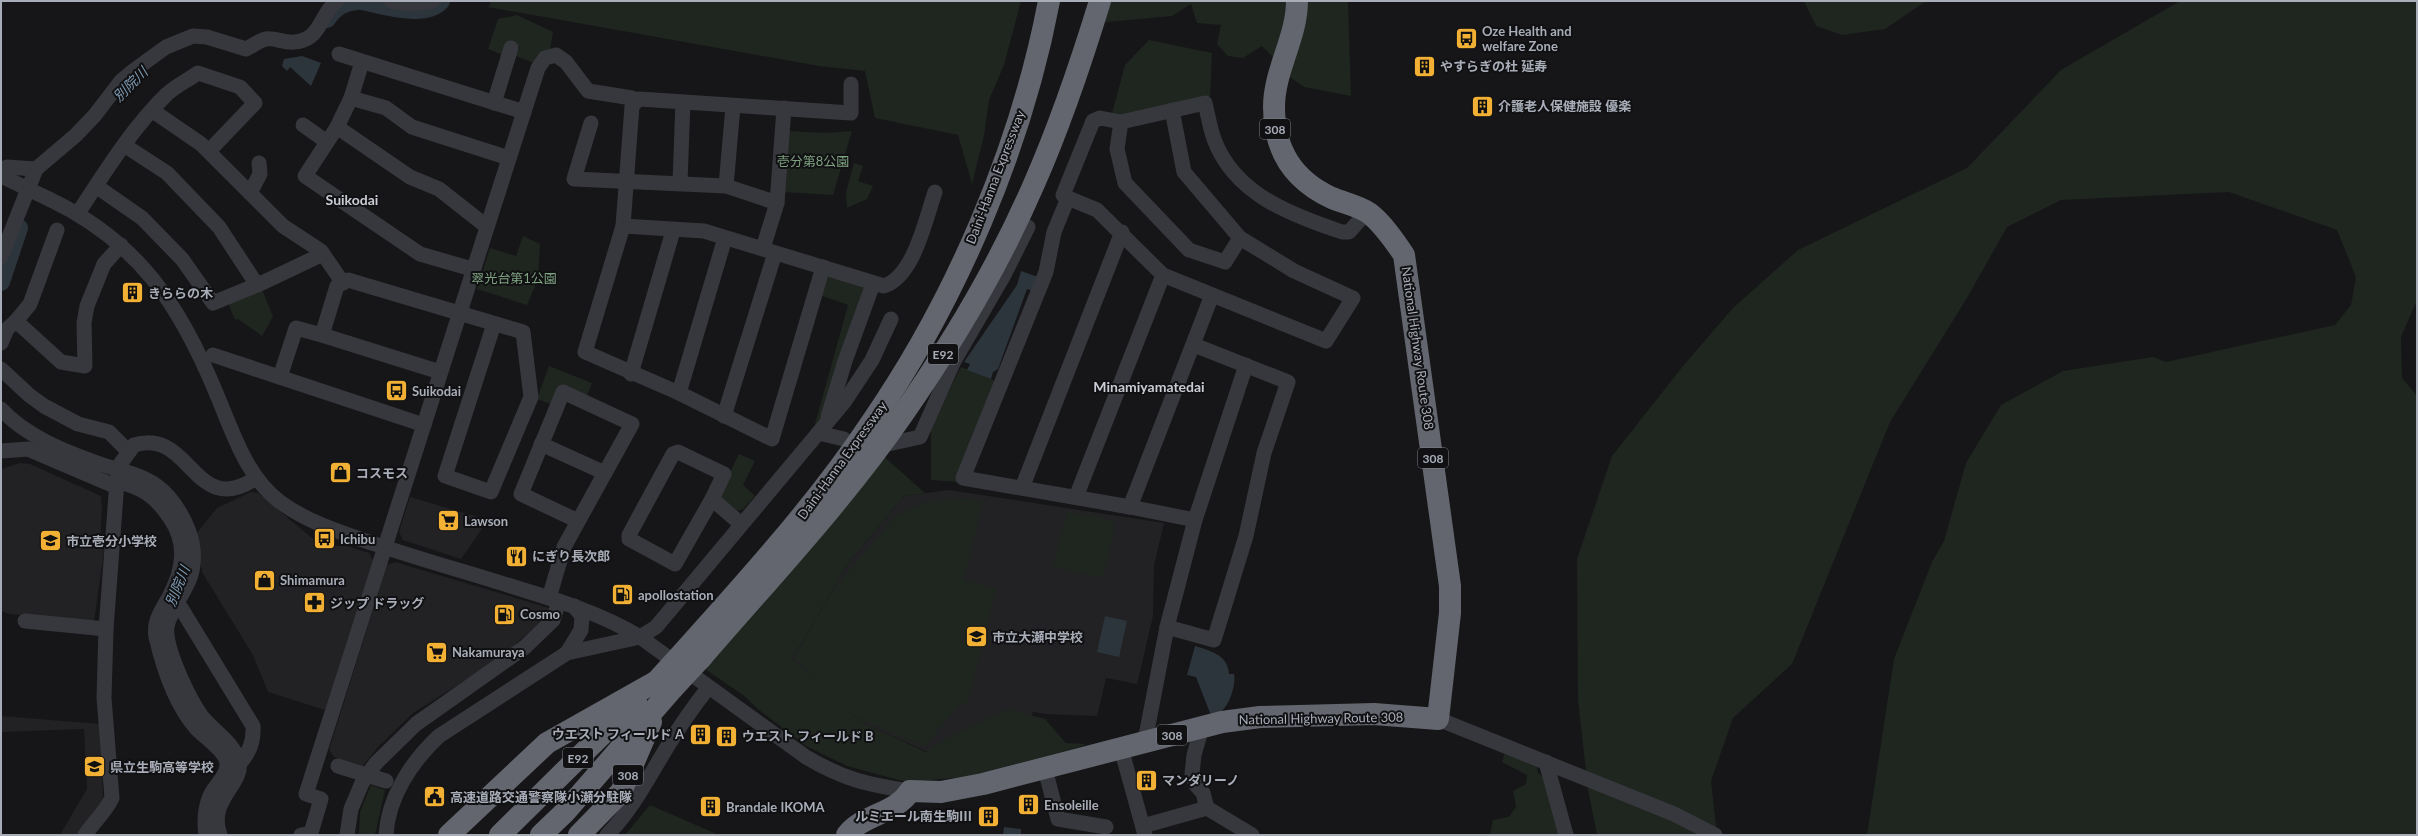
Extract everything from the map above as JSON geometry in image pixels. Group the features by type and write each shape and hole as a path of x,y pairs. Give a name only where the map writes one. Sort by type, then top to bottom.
{"highway":[{"name":"Daini-Hanna Expressway","path":"541,835 565,812 694,653 770,554 824,489 872,423 914,354 943,301 974,236 1000,170 1025,97 1049,1"},
{"name":"Daini-Hanna Expressway","path":"694,653 836,502 902,416 944,353 984,283 1034,186 1058,126 1100,1"},
{"name":"National Highway Route 308","path":"910,791 941,792 963,788 1222,722 1260,717 1374,714 1438,719 1450,613 1450,586 1404,255 1378,221 1367,212 1312,188 1294,172 1281,150 1274,122 1275,83 1296,23 1297,1"},
{"name":"Daini-Hanna Expressway","path":"500,835 663,690"},
{"path":"449,835 547,743 663,690"},
{"name":"308","path":"579,835 621,792 663,690"},
{"path":"847,835 864,820 890,808 906,797 910,791"}],"street":[{"path":"1,257 36,169 76,135 95,115 121,81 166,47 193,36 207,37 246,49 266,39 283,42 298,42 307,38 316,30 328,9 337,1"},
{"path":"391,1 415,4 433,1"},
{"path":"494,103 512,48"},
{"path":"339,54 524,112"},
{"path":"301,835 310,833 321,799 306,794 424,425 472,269 538,68 545,58 556,55 566,62 588,91 632,98 636,102"},
{"path":"362,62 351,98 337,127 305,176 420,254 472,269"},
{"path":"78,213 124,145 153,111 168,94 198,73 240,87 255,103 209,151"},
{"path":"823,267 772,439 679,394 631,374 585,352 624,226 632,106 639,99 850,113 851,84"},
{"path":"351,98 386,108 412,127 509,158"},
{"path":"680,182 683,102"},
{"path":"1172,110 1184,172 1195,187 1240,238 1294,271 1353,298 1326,341 1163,275 1122,232 1097,210 1063,196 1093,121 1100,118 1121,122 1172,110 1205,103 1214,139 1228,164 1236,176 1264,200 1293,214 1342,232 1349,232 1367,212"},
{"path":"726,186 733,106"},
{"path":"724,416 769,250 777,203 784,108"},
{"path":"153,111 209,151 283,226 323,254 343,283"},
{"path":"1121,122 1117,149 1126,183 1189,250 1225,262 1240,238"},
{"path":"591,123 574,178 680,182 726,186 777,203"},
{"path":"303,126 327,142"},
{"path":"337,127 410,177 439,189 486,226"},
{"path":"124,145 167,173 219,227 256,285"},
{"path":"250,193 260,174 259,163"},
{"path":"1,170 7,167 36,169"},
{"path":"1,176 78,213 104,230 121,245 157,284 175,310 208,374 244,457 256,478 269,493 302,516 320,526 554,599 614,621 640,637 708,688 824,768 846,778 872,786 910,791"},
{"path":"96,186 142,218 182,258 213,303 323,254"},
{"path":"624,226 673,231 704,231 769,250 873,284 884,286 893,283 902,274 911,259 935,192"},
{"path":"1068,198 1054,232 1046,272 963,478 1130,506 1195,520"},
{"path":"888,444 920,437 954,360 1004,275 1028,227"},
{"path":"1,343 7,329 16,321 30,304 57,230"},
{"path":"631,374 673,231"},
{"path":"1022,488 1122,232"},
{"path":"679,394 725,238"},
{"path":"16,321 61,362 85,366 84,323 87,306 104,264 121,245"},
{"path":"1076,497 1163,275"},
{"path":"322,335 337,286 348,280 523,332 531,397 491,492 445,476 494,324"},
{"path":"822,428 873,284"},
{"path":"1130,506 1194,345 1212,295"},
{"path":"386,835 393,783 423,750 439,736 567,653 640,637 656,626 845,401 872,360 891,319"},
{"path":"280,377 296,328 440,372"},
{"path":"1167,627 1214,640 1246,536 1264,453 1288,382 1194,345"},
{"path":"214,355 424,425"},
{"path":"1145,741 1146,728 1167,627 1195,520 1246,365"},
{"path":"1,369 29,395 44,406 78,424 108,432 128,450"},
{"path":"347,835 352,809 362,783 376,763 416,724 525,647 553,620 554,599 564,547 632,424 563,392 521,494 578,521"},
{"path":"1,409 18,426 100,464 118,477"},
{"path":"822,428 844,439"},
{"path":"85,835 102,811 109,806 112,798 104,698 106,629 118,477 128,450 134,444 141,442 152,441 162,444 214,488 218,489 230,490 246,484 256,478"},
{"path":"541,444 605,473"},
{"path":"1,451 28,449 118,477 149,480 168,496 191,536 192,571 173,601 167,635 183,685 203,717 232,747 239,764"},
{"path":"678,452 724,474 712,498 675,564 629,539 629,535 673,454 678,452"},
{"path":"712,498 741,524"},
{"path":"173,601 253,726 254,739 246,757 239,764 237,774 220,804 218,822 220,835"},
{"path":"173,601 161,609 155,629 173,689 186,715 196,728 226,758 226,770 211,795 206,808 206,835"},
{"path":"567,653 581,630 582,616 574,606"},
{"path":"25,621 106,629"},
{"path":"607,835 627,814 676,734 708,688"},
{"path":"1438,719 1674,814 1715,835"},
{"path":"1202,727 1194,755 1192,774 1196,785 1203,793 1207,808 1252,835"},
{"path":"1121,748 1144,830 1207,808"},
{"path":"318,760 393,783"},
{"path":"1546,762 1566,835"},
{"path":"1045,768 1058,819 1106,827"}],"shaded area":[{"path":"302,56 321,63 311,86 290,67 287,71 282,66 284,59"},
{"path":"1021,271 1038,277 1033,291 1027,289 998,369 993,372 991,379 967,370 970,364 964,362 1017,285"},
{"name":"市立壱分小学校","path":"20,463 30,464 101,496 102,508 100,544 104,551 94,622 10,614 1,611 1,469"},
{"name":"市立大瀬中学校","path":"949,490 1164,523 1154,566 1153,616 1137,684 1106,678 1097,716 1033,712 1022,747 928,752 863,723 837,705 792,659 847,565 904,496"},
{"path":"251,492 258,493 312,538 334,546 347,546 369,553 373,560 325,710 268,692 253,655 202,572 196,534 217,508"},
{"path":"410,497 488,520 461,559 403,540 399,532"},
{"path":"395,562 549,608 544,619 496,661 413,713 378,747 363,766 334,757 329,750 387,565"},
{"path":"1105,616 1127,621 1119,657 1097,652"},
{"path":"1195,646 1218,655 1226,662 1229,674 1234,674 1232,694 1227,705 1220,712 1210,713 1196,677 1187,675"},
{"name":"県立生駒高等学校","path":"1,716 100,724 103,800 78,835 60,835 87,789 84,729 1,732"},
{"path":"1004,827 1021,829 1021,835 1003,835"}],"green space":[{"path":"492,1 1021,1 1004,65 989,100 984,136 972,184 958,135 875,118 865,71 819,66 488,7"},
{"path":"1094,1 1348,1 1351,96 1304,87 1290,77 1291,63 1273,57 1262,46 1243,58 1228,56 1217,44 1221,25 1197,23 1191,4 1172,16 1096,23"},
{"path":"1804,1 1926,1 1885,29 1842,35 1816,26"},
{"path":"2180,1 2417,1 2417,300 2401,337 2402,378 2417,396 2417,835 1867,835 1894,659 1932,562 1944,541 1966,463 2001,405 2063,371 2153,357 2166,362 2335,325 2351,305 2356,277 2337,230 2229,192 2061,200 2007,227 1967,298 1890,422 1792,664 1733,718 1711,781 1717,835 1597,835 1588,789 1578,700 1577,559 1612,456 1683,366 1733,308 1798,250 1967,168 2061,70"},
{"path":"517,15 553,32 550,50 534,63 516,56 520,47 508,43 503,55 488,49 498,19"},
{"path":"1149,40 1212,53 1210,98 1111,117 1125,65"},
{"name":"壱分第8公園","path":"788,131 826,133 852,131 833,195 782,192"},
{"path":"854,163 863,166 858,181 873,186 867,199 847,208 846,192"},
{"name":"翠光台第1公園","path":"523,236 540,244 538,279 527,305 477,289 490,248 516,256"},
{"path":"832,274 867,288 822,419 814,428 848,305 820,295 826,278"},
{"path":"262,289 273,317 262,336 238,319 235,320 228,303"},
{"path":"549,366 592,383 586,398 553,405 537,399"},
{"path":"961,367 998,382 959,482 931,480 931,427"},
{"path":"880,453 925,493 904,496 847,565 792,659 819,685 795,658 823,607 842,579 896,515 925,502 962,498 983,502 964,580 996,589 968,702 961,704 924,746 864,721 845,710 863,723 926,752 948,737 1008,709 1045,719 1066,743 1086,744 967,777 906,782 847,766 806,746 759,710 743,695 705,669"},
{"path":"739,454 755,461 743,485 755,496 742,510 735,511 722,499 720,492"},
{"path":"1067,512 1101,517 1115,524 1104,574 1097,577 1053,567"},
{"path":"1505,752 1537,767 1538,773 1545,778 1563,835 1490,835 1493,820 1509,817 1516,807 1513,791 1526,784 1527,775 1502,762"},
{"path":"371,785 385,790 375,835 359,835 360,812"},
{"path":"650,805 719,835 625,835"}],"waterway":[{"name":"別院川","path":"327,19 336,8 357,1"},
{"name":"別院川","path":"362,1 392,8 415,10 434,6 441,1"},
{"name":"別院川","path":"1,282 19,228"}],"place":[{"name":"Oze Health and welfare Zone","path":"1466,38"},
{"name":"やすらぎの杜 延寿","path":"1424,66"},
{"name":"介護老人保健施設 優楽","path":"1483,106"},
{"name":"きららの木","path":"132,293"},
{"name":"Suikodai","path":"397,391"},
{"name":"コスモス","path":"340,473"},
{"name":"Lawson","path":"449,521"},
{"name":"Ichibu","path":"324,539"},
{"name":"市立壱分小学校","path":"50,541"},
{"name":"にぎり長次郎","path":"516,556"},
{"name":"Shimamura","path":"265,580"},
{"name":"apollostation","path":"622,595"},
{"name":"ジップ ドラッグ","path":"314,603"},
{"name":"Cosmo","path":"505,614"},
{"name":"市立大瀬中学校","path":"976,637"},
{"name":"Nakamuraya","path":"437,652"},
{"name":"ウエスト フィールド A","path":"700,734"},
{"name":"ウエスト フィールド B","path":"726,736"},
{"name":"県立生駒高等学校","path":"94,767"},
{"name":"マンダリーノ","path":"1147,780"},
{"name":"高速道路交通警察隊小瀬分駐隊","path":"434,797"},
{"name":"Ensoleille","path":"1029,805"},
{"name":"Brandale IKOMA","path":"710,807"},
{"name":"ルミエール南生駒Ⅲ","path":"988,816"}],"district":[{"name":"Suikodai","path":"352,199"},
{"name":"Minamiyamatedai","path":"1149,386"}]}
